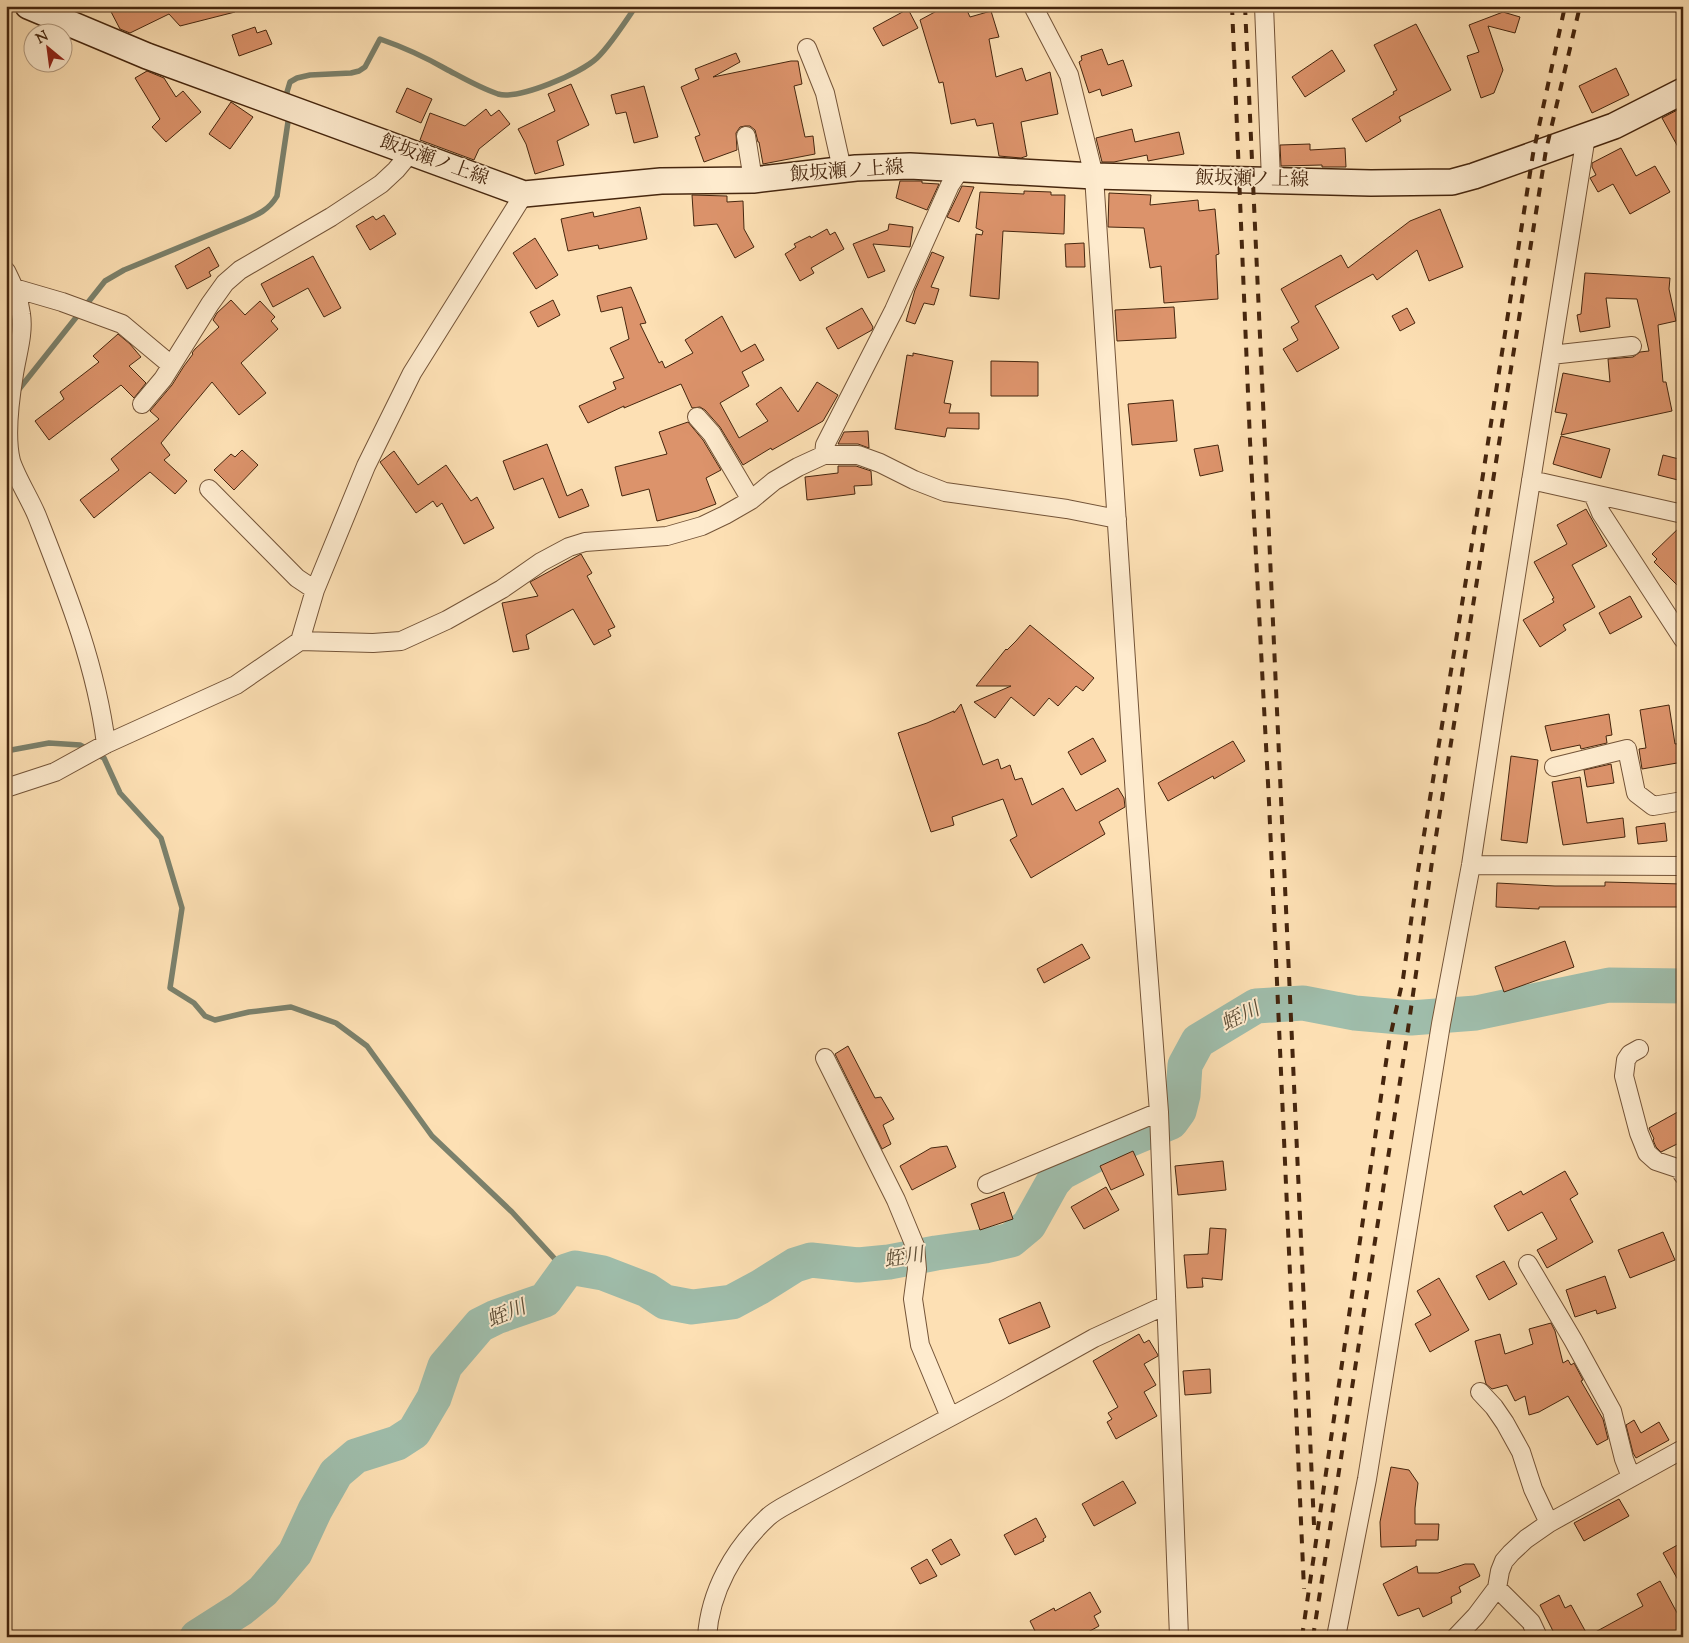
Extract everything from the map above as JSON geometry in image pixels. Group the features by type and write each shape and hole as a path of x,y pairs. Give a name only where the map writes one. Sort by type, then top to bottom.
{"main road":[{"name":"飯坂瀬ノ上線","path":"28,6 147,56 524,194 661,181 753,180 842,169 910,166 1094,176 1371,183 1452,182 1474,176 1614,126 1683,91"}],"street":[{"path":"1033,6 1069,75 1094,176 1136,812 1159,1115 1179,1637"},
{"path":"1264,6 1271,180"},
{"path":"807,48 825,93 842,169"},
{"path":"746,136 753,180"},
{"path":"1336,1637 1367,1478 1441,1024 1471,865 1586,136"},
{"path":"142,404 163,379 225,283 240,270 331,217 381,184 411,152"},
{"path":"824,455 825,445 894,310 950,185 960,170"},
{"path":"300,641 315,590 366,466 412,373 524,194"},
{"path":"6,271 18,297 22,316 21,342 14,373 9,414 11,461 36,513 89,657 95,750"},
{"path":"14,288 62,302 122,324 171,365"},
{"path":"1551,355 1632,346"},
{"path":"697,416 712,434 751,500"},
{"path":"6,788 54,772 95,750 236,685 300,641 373,644 401,641 470,607 502,589 541,562 569,547 585,542 667,536 702,526 751,500 774,481 798,467 824,455 858,456 880,463 914,480 945,492 1117,519"},
{"path":"1531,480 1683,514"},
{"path":"209,489 298,578 315,590"},
{"path":"1593,494 1601,513 1683,639"},
{"path":"1554,767 1627,750 1636,793 1653,806 1683,801"},
{"path":"1471,865 1683,866"},
{"path":"1639,1048 1630,1054 1626,1060 1624,1076 1639,1133 1647,1153 1656,1161 1680,1169 1683,1175"},
{"path":"825,1058 896,1200 915,1246 917,1269 913,1299 920,1345 950,1417"},
{"path":"987,1184 1159,1115"},
{"path":"1528,1264 1612,1411 1624,1459 1631,1477"},
{"path":"707,1637 714,1594 746,1540 768,1516 1094,1338 1166,1305"},
{"path":"1480,1392 1505,1423 1521,1452 1533,1488 1549,1523"},
{"path":"1456,1637 1476,1616 1497,1588 1500,1571 1504,1562 1526,1539 1549,1523 1683,1449"},
{"path":"1497,1588 1531,1622 1538,1637"}],"building":[{"path":"108,6 234,6 235,12 180,26 169,14 130,33 120,29"},
{"path":"946,6 965,6 970,17 991,11 999,37 989,39 996,77 1022,68 1026,81 1050,72 1058,114 1021,122 1027,156 1021,158 999,156 993,123 977,126 975,119 951,124 943,82 939,83 920,20"},
{"path":"908,9 918,28 883,46 873,28"},
{"path":"1503,12 1520,17 1515,33 1488,26 1503,70 1494,93 1481,98 1467,56 1479,52 1469,25"},
{"path":"1416,24 1451,90 1399,117 1401,121 1366,142 1352,119 1394,94 1393,92 1397,90 1374,45"},
{"path":"255,27 257,33 266,30 272,44 239,56 232,35"},
{"path":"1102,49 1108,65 1123,60 1132,86 1102,96 1100,89 1089,93 1079,62 1082,60 1081,56"},
{"path":"1332,50 1345,71 1305,97 1292,77"},
{"path":"736,53 740,62 713,77 798,61 802,84 794,86 805,137 813,136 815,154 763,164 755,130 750,126 745,126 740,127 736,133 737,150 704,162 695,137 700,135 681,87 699,79 695,69"},
{"path":"1616,68 1629,95 1592,113 1579,86"},
{"path":"147,71 164,78 176,97 183,91 201,112 166,142 152,127 160,119 135,78"},
{"path":"571,84 589,125 557,141 564,165 535,174 526,144 518,129 555,111 548,94"},
{"path":"644,86 658,137 634,143 626,112 616,114 611,95"},
{"path":"407,88 432,99 421,123 396,112"},
{"path":"231,102 253,117 230,149 209,134"},
{"path":"1683,107 1683,156 1662,118"},
{"path":"486,109 491,116 499,110 510,124 479,149 474,160 420,140 430,113 465,126"},
{"path":"1132,129 1135,142 1179,132 1184,154 1148,161 1147,155 1114,162 1102,162 1096,138"},
{"path":"1310,144 1310,150 1345,148 1346,167 1322,167 1322,165 1281,166 1280,145"},
{"path":"1621,148 1636,176 1655,166 1670,192 1630,214 1613,184 1598,192 1590,178 1596,175 1592,163"},
{"path":"900,181 922,181 922,183 939,184 927,210 896,198"},
{"path":"962,186 974,187 959,222 947,217"},
{"path":"1024,191 1051,192 1051,195 1065,195 1064,234 1003,231 999,299 970,296 976,234 982,235 983,231 976,228 980,192 1024,194"},
{"path":"1109,193 1151,195 1150,205 1198,200 1199,211 1215,209 1219,254 1216,255 1218,299 1164,303 1161,266 1150,268 1144,228 1108,227"},
{"path":"692,195 727,196 727,202 743,201 744,229 754,247 735,258 717,224 694,226"},
{"path":"640,207 647,239 599,249 598,245 568,251 561,219 593,212 594,217"},
{"path":"1440,209 1463,267 1429,281 1417,250 1377,280 1373,274 1315,306 1339,348 1297,372 1283,349 1298,340 1291,327 1299,322 1281,289 1341,255 1348,268 1410,221"},
{"path":"384,215 396,234 370,250 356,226 373,216 376,220"},
{"path":"889,224 913,227 910,247 873,244 885,271 868,278 853,244 888,230"},
{"path":"827,229 830,235 835,232 844,249 811,268 814,273 800,281 785,254 796,247 794,244 810,236 811,238"},
{"path":"535,238 558,275 536,289 513,253"},
{"path":"1084,243 1085,267 1066,267 1065,244"},
{"path":"209,247 219,266 209,272 211,276 187,289 175,266"},
{"path":"932,252 944,257 931,287 939,289 934,305 924,303 915,324 906,321 915,290"},
{"path":"313,256 341,308 324,317 308,288 273,307 261,284"},
{"path":"1585,273 1670,278 1669,289 1676,321 1658,325 1663,382 1666,382 1672,411 1561,435 1567,414 1555,412 1563,373 1610,382 1608,359 1633,357 1640,352 1649,351 1637,299 1606,298 1610,327 1580,332 1577,315 1581,314"},
{"path":"631,287 646,323 640,324 659,363 662,361 665,368 693,353 685,340 722,316 741,352 755,344 764,360 742,372 749,386 720,403 739,438 768,421 756,404 781,387 798,412 817,382 838,395 823,421 743,465 720,427 705,410 700,407 692,408 681,384 624,408 624,406 588,423 579,406 616,389 613,382 624,378 610,348 629,339 622,307 601,312 597,296"},
{"path":"231,300 245,315 260,301 275,317 271,321 278,329 241,363 266,393 239,415 212,382 161,443 170,455 164,460 187,481 175,494 150,472 94,518 80,500 119,470 111,459 159,419 150,411 172,385 195,349 219,327 213,320 217,313"},
{"path":"553,300 560,315 538,327 530,312"},
{"path":"1174,307 1176,338 1117,341 1115,310"},
{"path":"862,308 873,327 872,330 838,349 826,328"},
{"path":"1407,308 1415,323 1400,331 1392,316"},
{"path":"118,334 141,357 129,366 146,383 134,398 121,385 49,440 35,421 64,399 60,392 99,362 93,356"},
{"path":"913,353 953,361 944,403 951,404 949,413 979,413 979,429 947,428 945,437 895,429 907,355 913,356"},
{"path":"991,361 1038,362 1038,396 991,396"},
{"path":"1173,400 1177,441 1132,445 1128,404"},
{"path":"688,422 703,440 721,470 706,478 716,504 657,521 649,489 622,496 615,467 667,454 659,432"},
{"path":"868,431 869,448 858,444 838,444 844,432"},
{"path":"1561,436 1610,449 1601,478 1553,464"},
{"path":"547,444 567,496 582,489 589,506 559,518 543,478 514,490 503,461"},
{"path":"1218,445 1223,471 1200,476 1194,449"},
{"path":"242,450 258,465 234,490 214,470 231,454 235,457"},
{"path":"394,451 418,485 446,465 471,501 477,497 494,528 464,544 442,503 437,507 433,501 416,513 380,462"},
{"path":"1663,455 1683,460 1678,480 1658,475"},
{"path":"838,466 856,466 871,471 872,485 854,486 855,494 807,500 805,477 838,473"},
{"path":"1586,509 1607,546 1572,565 1595,607 1563,625 1566,630 1540,647 1523,620 1554,602 1552,599 1554,598 1534,562 1567,544 1557,525"},
{"path":"1683,524 1683,591 1654,562 1657,559 1652,554"},
{"path":"581,554 592,573 587,576 615,627 608,630 611,636 594,645 573,609 526,635 529,649 513,652 502,603 538,596 530,582"},
{"path":"1630,596 1642,617 1610,634 1599,613"},
{"path":"1030,625 1094,678 1083,691 1076,686 1058,706 1049,698 1034,716 1011,697 995,718 974,702 1011,686 976,686 1006,649"},
{"path":"961,704 983,765 998,759 1001,769 1010,765 1015,780 1022,778 1032,805 1063,788 1076,811 1118,788 1124,798 1125,807 1099,822 1105,834 1031,878 1010,840 1017,836 1003,799 952,817 954,825 931,832 898,733 954,711 954,713"},
{"path":"1669,705 1675,744 1683,743 1683,762 1642,769 1639,749 1646,748 1640,710"},
{"path":"1609,714 1612,735 1606,736 1607,743 1581,749 1580,745 1551,751 1545,726"},
{"path":"1093,738 1106,761 1081,775 1068,752"},
{"path":"1233,741 1245,761 1214,779 1213,776 1168,801 1158,783"},
{"path":"1511,756 1538,760 1527,843 1501,840"},
{"path":"1611,764 1614,783 1587,787 1584,770"},
{"path":"1580,777 1587,823 1623,818 1625,837 1563,845 1552,782"},
{"path":"1665,823 1667,841 1638,844 1636,827"},
{"path":"1605,882 1683,884 1683,907 1539,907 1539,909 1496,907 1497,883 1605,886"},
{"path":"1565,941 1574,967 1504,992 1495,967"},
{"path":"1082,944 1090,958 1044,983 1037,969"},
{"path":"848,1046 875,1098 881,1097 894,1119 883,1125 891,1144 882,1149 835,1054"},
{"path":"1683,1109 1683,1141 1661,1152 1656,1147 1649,1128"},
{"path":"947,1146 956,1167 912,1190 900,1166 931,1148"},
{"path":"1133,1151 1144,1175 1111,1190 1100,1166"},
{"path":"1223,1161 1226,1190 1178,1195 1175,1166"},
{"path":"1565,1171 1578,1194 1570,1199 1593,1242 1547,1268 1537,1250 1557,1239 1542,1212 1508,1231 1494,1206 1521,1191 1523,1195"},
{"path":"1106,1187 1119,1210 1084,1229 1071,1207"},
{"path":"1004,1192 1013,1219 980,1230 971,1204"},
{"path":"1210,1228 1226,1229 1222,1280 1202,1278 1203,1287 1187,1288 1184,1255 1208,1254"},
{"path":"1663,1232 1675,1260 1630,1278 1618,1250"},
{"path":"1504,1261 1517,1284 1489,1300 1476,1276"},
{"path":"1605,1276 1616,1308 1597,1314 1596,1310 1575,1317 1566,1290"},
{"path":"1439,1278 1469,1330 1430,1352 1415,1324 1431,1315 1417,1291"},
{"path":"1040,1302 1050,1327 1009,1344 999,1319"},
{"path":"1551,1323 1555,1331 1563,1363 1568,1360 1571,1365 1574,1363 1583,1380 1581,1381 1603,1419 1608,1439 1597,1445 1568,1396 1539,1412 1529,1415 1525,1396 1515,1401 1507,1385 1492,1389 1486,1384 1475,1341 1500,1334 1505,1354 1533,1344 1529,1329"},
{"path":"1139,1334 1144,1343 1149,1340 1158,1355 1144,1364 1156,1385 1144,1392 1157,1416 1116,1439 1107,1422 1112,1419 1108,1413 1118,1407 1093,1361"},
{"path":"1210,1369 1211,1393 1185,1395 1183,1371"},
{"path":"1634,1420 1641,1433 1659,1422 1669,1440 1636,1458 1626,1425"},
{"path":"1391,1467 1409,1470 1418,1483 1415,1524 1439,1524 1438,1540 1416,1540 1416,1546 1381,1547 1380,1522"},
{"path":"1123,1481 1136,1503 1094,1526 1082,1504"},
{"path":"1619,1499 1629,1516 1584,1541 1574,1523"},
{"path":"1036,1518 1046,1537 1043,1539 1044,1541 1015,1555 1004,1535"},
{"path":"951,1539 960,1555 941,1565 932,1550"},
{"path":"1683,1542 1683,1589 1663,1553"},
{"path":"927,1559 937,1576 920,1584 911,1568"},
{"path":"1465,1564 1474,1564 1480,1576 1459,1587 1461,1592 1451,1597 1452,1603 1423,1617 1419,1608 1398,1616 1383,1584 1417,1566 1418,1573 1438,1573"},
{"path":"1660,1581 1683,1624 1683,1637 1556,1637 1540,1605 1559,1595 1565,1608 1571,1605 1588,1636 1643,1606 1637,1594"},
{"path":"1090,1592 1101,1612 1094,1616 1099,1626 1079,1637 1038,1637 1030,1621 1054,1608 1055,1611"}],"waterway":[{"path":"288,101 287,92 290,82 297,78 310,75 351,73 365,67 380,39 414,52 478,86 498,94 520,93 564,78 589,64 612,41 636,6"},
{"path":"16,393 105,281 124,270 253,217 270,205 277,196 289,115"},
{"path":"6,751 49,743 80,745 104,758 120,793 161,838 182,908 170,988 194,1003 205,1016 215,1020 249,1012 291,1007 336,1023 367,1046 432,1136 512,1212 566,1271"},
{"name":"蛭川","path":"197,1637 241,1609 263,1591 295,1553 315,1510 336,1473 356,1456 397,1443 414,1432 434,1398 445,1366 480,1325 496,1317 545,1300 566,1271 575,1268 603,1273 647,1290 665,1302 692,1307 732,1302 795,1265 811,1260 858,1265 889,1262 1011,1240 1029,1225 1053,1182 1061,1173 1109,1148 1171,1122 1179,1111 1183,1095 1185,1065 1198,1041 1256,1006 1303,1003 1355,1013 1411,1018 1476,1013 1609,985 1683,986"}],"railway":[{"path":"1232,6 1250,441 1269,802 1304,1589"},
{"path":"1245,6 1314,1525"},
{"path":"1302,1637 1389,1042 1403,979 1418,871 1477,513 1533,154 1565,6"},
{"path":"1313,1637 1406,1043 1433,855 1546,150 1580,6"}]}
